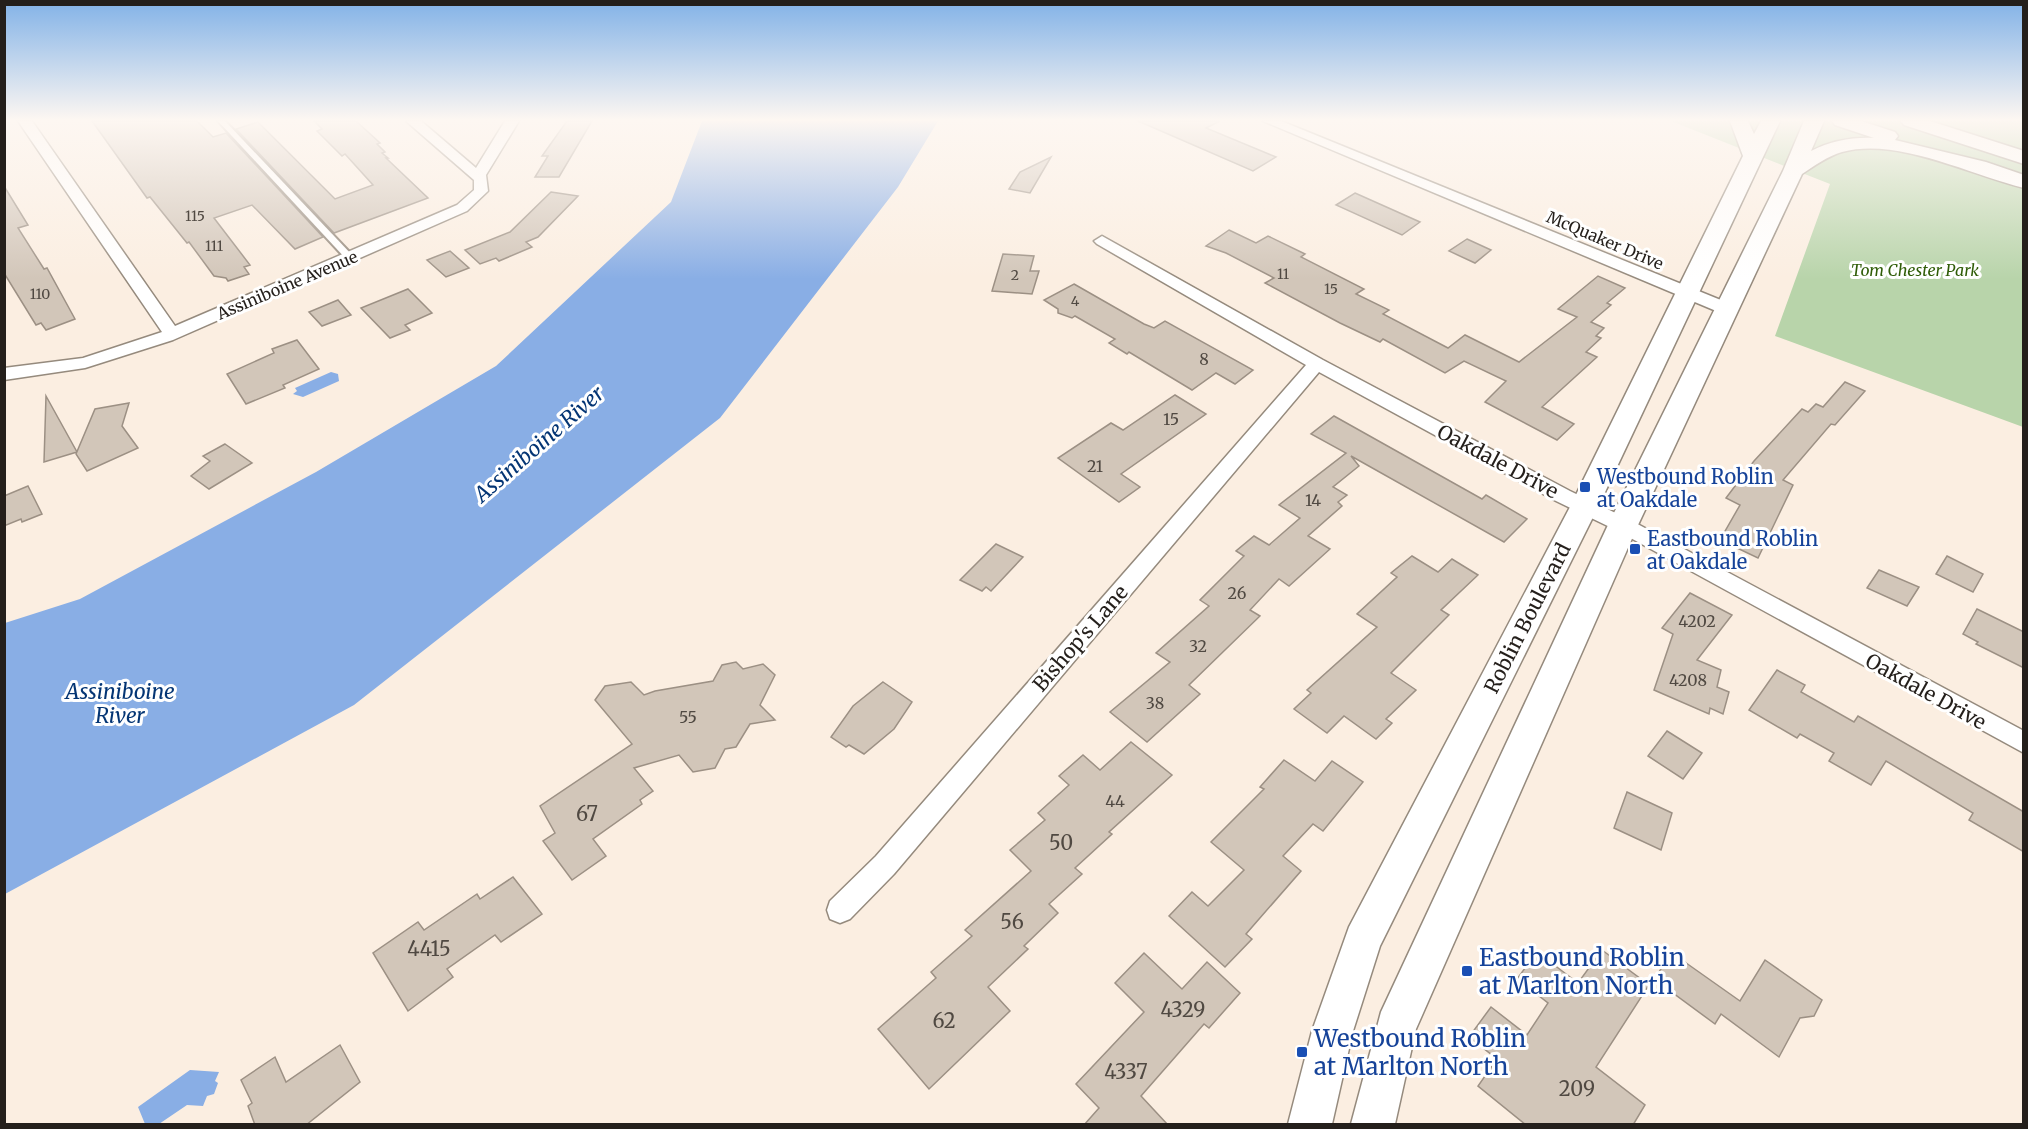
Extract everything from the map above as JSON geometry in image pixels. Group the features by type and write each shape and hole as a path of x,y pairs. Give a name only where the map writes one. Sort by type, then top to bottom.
{"main road":[{"name":"Roblin Boulevard","path":"1310,1125 1339,1008 1363,940 1584,507 1689,295 1744,174"},
{"path":"1373,1125 1396,1027 1623,525 1792,174"},
{"path":"2002,174 2024,182"}],"street":[{"path":"61,174 172,334"},
{"name":"McQuaker Drive","path":"1397,174 1726,309"},
{"name":"Assiniboine Avenue","path":"4,374 85,363 172,334 462,208 481,191 482,182 478,176"},
{"name":"Oakdale Drive","path":"1102,241 1317,364 1584,507 1623,525 2024,743"},
{"name":"Bishop's Lane","path":"840,910 885,865 1317,364"}],"lane":[{"path":"271,174 350,258"}],"green space":[{"name":"Tom Chester Park","path":"1804,174 2023,174 2023,427 1775,336 1830,184"}],"water":[{"name":"Assiniboine River","path":"682,174 906,174 720,418 354,705 5,894 5,623 80,599 316,472 496,366 671,202"},
{"path":"331,372 338,374 339,381 303,397 293,394 297,391 295,388"},
{"path":"190,1070 219,1072 215,1081 218,1083 214,1094 207,1096 203,1106 187,1105 159,1124 145,1124 138,1107"}],"building":[{"path":"130,174 264,174 323,237 295,249 252,205 214,218 250,265 244,267 249,274 228,281 226,278 214,276 189,242 187,243 150,197 147,198"},
{"path":"278,174 310,174 335,199 373,185 363,174 402,174 428,198 334,233"},
{"path":"537,174 561,174 559,177 535,177"},
{"path":"1019,174 1041,174 1030,193 1009,189"},
{"path":"4,186 28,225 18,228 44,269 47,268 75,319 46,330 41,323 36,325 4,273"},
{"path":"551,192 578,196 538,237 526,242 532,247 499,261 496,258 480,264 465,250 510,232"},
{"path":"1355,193 1420,222 1402,235 1336,205"},
{"path":"1229,230 1256,243 1268,236 1305,254 1301,257 1364,289 1356,294 1389,310 1383,314 1448,348 1465,335 1519,362 1577,317 1558,309 1598,276 1625,288 1607,303 1611,305 1591,322 1604,328 1596,336 1601,338 1586,352 1597,357 1542,407 1574,424 1557,440 1485,402 1506,381 1464,361 1445,373 1383,339 1380,342 1340,323 1265,283 1274,278 1226,253 1206,246"},
{"path":"1467,239 1491,250 1475,263 1449,251"},
{"path":"450,251 469,268 446,277 427,260"},
{"path":"1003,254 1034,256 1030,271 1039,271 1032,294 992,291"},
{"path":"1074,284 1144,324 1154,328 1165,321 1253,370 1235,384 1216,373 1192,390 1129,352 1127,354 1109,343 1115,339 1075,316 1072,318 1058,313 1058,309 1044,300"},
{"path":"408,289 432,313 405,325 410,330 390,338 361,308"},
{"path":"338,300 351,315 322,326 309,312"},
{"path":"297,340 319,369 283,385 285,388 246,404 227,374 274,353 272,349"},
{"path":"1845,382 1865,391 1835,425 1831,424 1783,480 1793,485 1758,558 1720,540 1740,505 1726,498 1754,461 1802,409 1808,412 1816,404 1823,407"},
{"path":"1175,395 1206,414 1121,474 1140,487 1119,502 1058,458 1111,423 1123,430"},
{"path":"46,396 77,452 44,462"},
{"path":"129,403 122,426 138,448 87,471 76,454 95,409"},
{"path":"1334,416 1482,499 1486,495 1527,519 1504,542 1351,456 1359,466 1333,487 1347,495 1338,502 1342,506 1308,536 1330,549 1289,586 1279,579 1250,610 1260,616 1189,685 1200,694 1147,742 1110,712 1170,662 1156,653 1209,606 1200,600 1244,556 1236,551 1254,536 1269,545 1300,518 1279,505 1346,453 1311,434"},
{"path":"225,444 252,463 209,489 191,476 210,461 203,456"},
{"path":"28,486 42,514 4,526 4,496"},
{"path":"996,544 1023,557 991,591 986,587 982,591 960,580"},
{"path":"1412,556 1438,572 1452,559 1478,575 1441,610 1449,615 1391,673 1416,690 1386,719 1392,723 1376,739 1344,716 1327,733 1294,709 1311,693 1307,690 1377,627 1357,614 1397,577 1391,573"},
{"path":"1947,556 1983,574 1973,592 1936,574"},
{"path":"1879,570 1919,587 1907,606 1867,588"},
{"path":"1690,593 1732,615 1697,660 1721,670 1717,687 1729,692 1723,714 1710,708 1709,714 1654,690 1673,634 1662,628"},
{"path":"1977,609 2024,632 2024,668 1976,644 1978,642 1963,634"},
{"path":"736,662 743,669 763,664 775,675 760,705 775,720 750,724 736,747 725,749 715,768 693,772 679,755 634,768 653,791 640,800 642,804 593,839 606,856 572,880 543,841 555,833 540,806 632,744 595,700 605,686 631,682 644,695 713,681 722,665"},
{"path":"1777,670 1805,685 1801,692 1854,722 1858,716 2024,812 2024,852 1969,820 1973,813 1886,761 1871,785 1829,761 1834,753 1800,734 1797,738 1749,710"},
{"path":"883,682 912,702 894,729 864,754 849,745 846,747 831,737 853,706"},
{"path":"1667,731 1702,753 1683,779 1648,756"},
{"path":"1131,742 1172,775 1109,832 1112,834 1075,868 1082,874 1049,904 1058,913 1024,946 1028,949 988,987 1010,1011 929,1089 878,1029 936,978 931,972 972,936 965,930 1031,871 1010,850 1045,820 1038,813 1069,785 1059,776 1083,755 1100,770"},
{"path":"1284,760 1315,781 1332,761 1363,782 1323,831 1313,824 1283,856 1301,871 1246,934 1252,939 1225,967 1169,916 1192,892 1208,906 1244,870 1211,842 1264,789 1260,787"},
{"path":"1627,792 1672,813 1661,850 1614,828"},
{"path":"513,877 542,914 501,942 495,935 447,969 453,977 408,1011 373,953 418,922 424,930 477,894 480,899"},
{"path":"1602,950 1649,985 1596,1067 1645,1105 1633,1125 1526,1125 1478,1086 1497,1059 1469,1037 1491,1007 1527,1035 1548,1003 1517,979 1537,952 1578,983"},
{"path":"1144,953 1182,989 1207,962 1240,993 1209,1028 1204,1024 1141,1096 1168,1125 1084,1125 1099,1108 1076,1084 1144,1012 1115,983"},
{"path":"1672,953 1740,1001 1765,960 1822,1000 1814,1016 1800,1018 1779,1057 1721,1014 1715,1024 1654,979"},
{"path":"340,1045 360,1082 306,1125 255,1125 248,1106 252,1103 241,1080 275,1057 286,1082"}],"place":[{"name":"Westbound Roblin at Oakdale","path":"1585,487"},
{"name":"Eastbound Roblin at Oakdale","path":"1635,549"},
{"name":"Eastbound Roblin at Marlton North","path":"1467,971"},
{"name":"Westbound Roblin at Marlton North","path":"1302,1052"}]}
